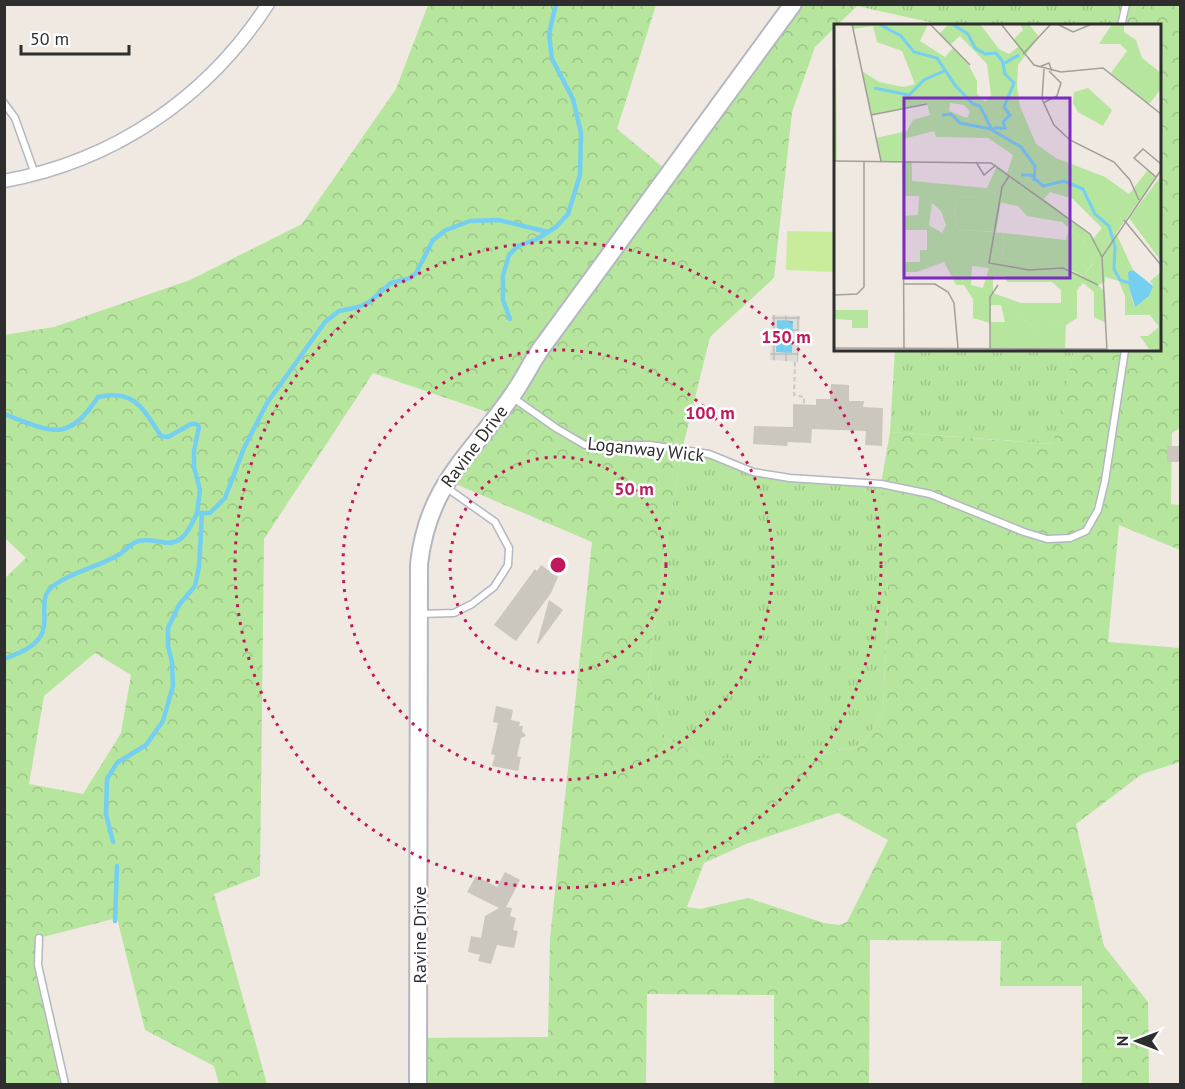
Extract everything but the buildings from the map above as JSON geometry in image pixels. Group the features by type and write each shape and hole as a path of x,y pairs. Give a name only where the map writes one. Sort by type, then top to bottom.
{"street":[{"path":"4,182 54,170 98,153 141,130 179,104 207,80 232,54 268,4"},
{"name":"Ravine Drive","path":"418,1084 418,564 428,518 444,485 511,397 540,350 793,4"}],"lane":[{"path":"1121,24 1126,4"},
{"path":"4,103 15,118 35,174"},
{"name":"Loganway Wick","path":"511,397 585,445 650,446 709,454 753,472 790,478 881,484 930,494 1047,539 1070,538 1086,531 1098,510 1105,481 1125,351"},
{"path":"418,614 454,613 472,604 494,587 508,565 509,548 495,522 444,485"},
{"path":"39,938 38,965 65,1084"}],"path":[{"path":"795,362 794,395 804,397 804,405"}],"green space":[{"path":"858,4 1126,5 1121,24 938,24 857,6"},
{"path":"428,5 656,5 617,129 670,173 793,5 858,5 839,24 834,24 834,28 815,47 792,112 774,278 710,337 682,450 663,563 648,675 665,738 705,758 806,758 863,745 883,712 888,597 881,484 890,432 1053,444 1074,351 1161,351 1161,24 1121,24 1126,5 1180,5 1180,428 1172,433 1171,504 1180,505 1180,550 1119,525 1108,642 1180,648 1180,762 1142,774 1076,824 1104,946 1148,1002 1149,1084 1082,1084 1082,986 1000,986 1001,941 870,940 869,1084 774,1084 774,995 647,994 646,1084 418,1084 419,1038 548,1037 550,939 592,542 446,480 496,415 373,373 264,539 260,876 214,894 267,1084 219,1084 214,1066 145,1030 117,918 39,938 38,965 65,1084 5,1084 4,579 26,558 5,538 4,335 54,327 190,280 302,224 396,89","holes":["95,653 131,675 121,733 83,794 29,784 44,696","838,813 888,840 847,922 839,925 824,923 748,898 700,909 687,907 704,863 746,844"]},
{"path":"787,231 834,232 834,272 786,270"},
{"path":"895,351 1074,351 1054,444 890,432"},
{"path":"682,450 709,454 753,472 881,484 888,597 883,712 863,745 806,758 705,758 665,738 648,675 663,563"}],"shaded area":[{"path":"772,315 800,316 798,362 770,360"}],"water":[{"path":"777,320 793,321 792,353 776,352"}],"waterway":[{"path":"510,319 503,300 503,276 509,255 518,246 537,239 556,227 568,214 580,175 581,133 573,99 552,59 549,34 556,4"},
{"path":"4,659 28,648 40,637 44,624 45,597 53,586 69,576 120,554 136,542 142,540 175,542 188,531 197,513 210,513 225,498 244,448 267,403 325,322 339,311 368,303 391,283 410,278 416,273 433,240 446,230 470,221 499,220 548,232"},
{"path":"4,414 46,429 57,430 67,428 77,422 98,397 111,395 121,396 137,403 161,436 168,437 191,424 196,424 199,427 194,451 194,467 200,490 197,513"},
{"path":"113,842 106,814 107,779 117,763 146,745 163,721 173,686 168,628 179,605 195,586 199,567 202,514"},
{"path":"115,921 117,866"}]}
